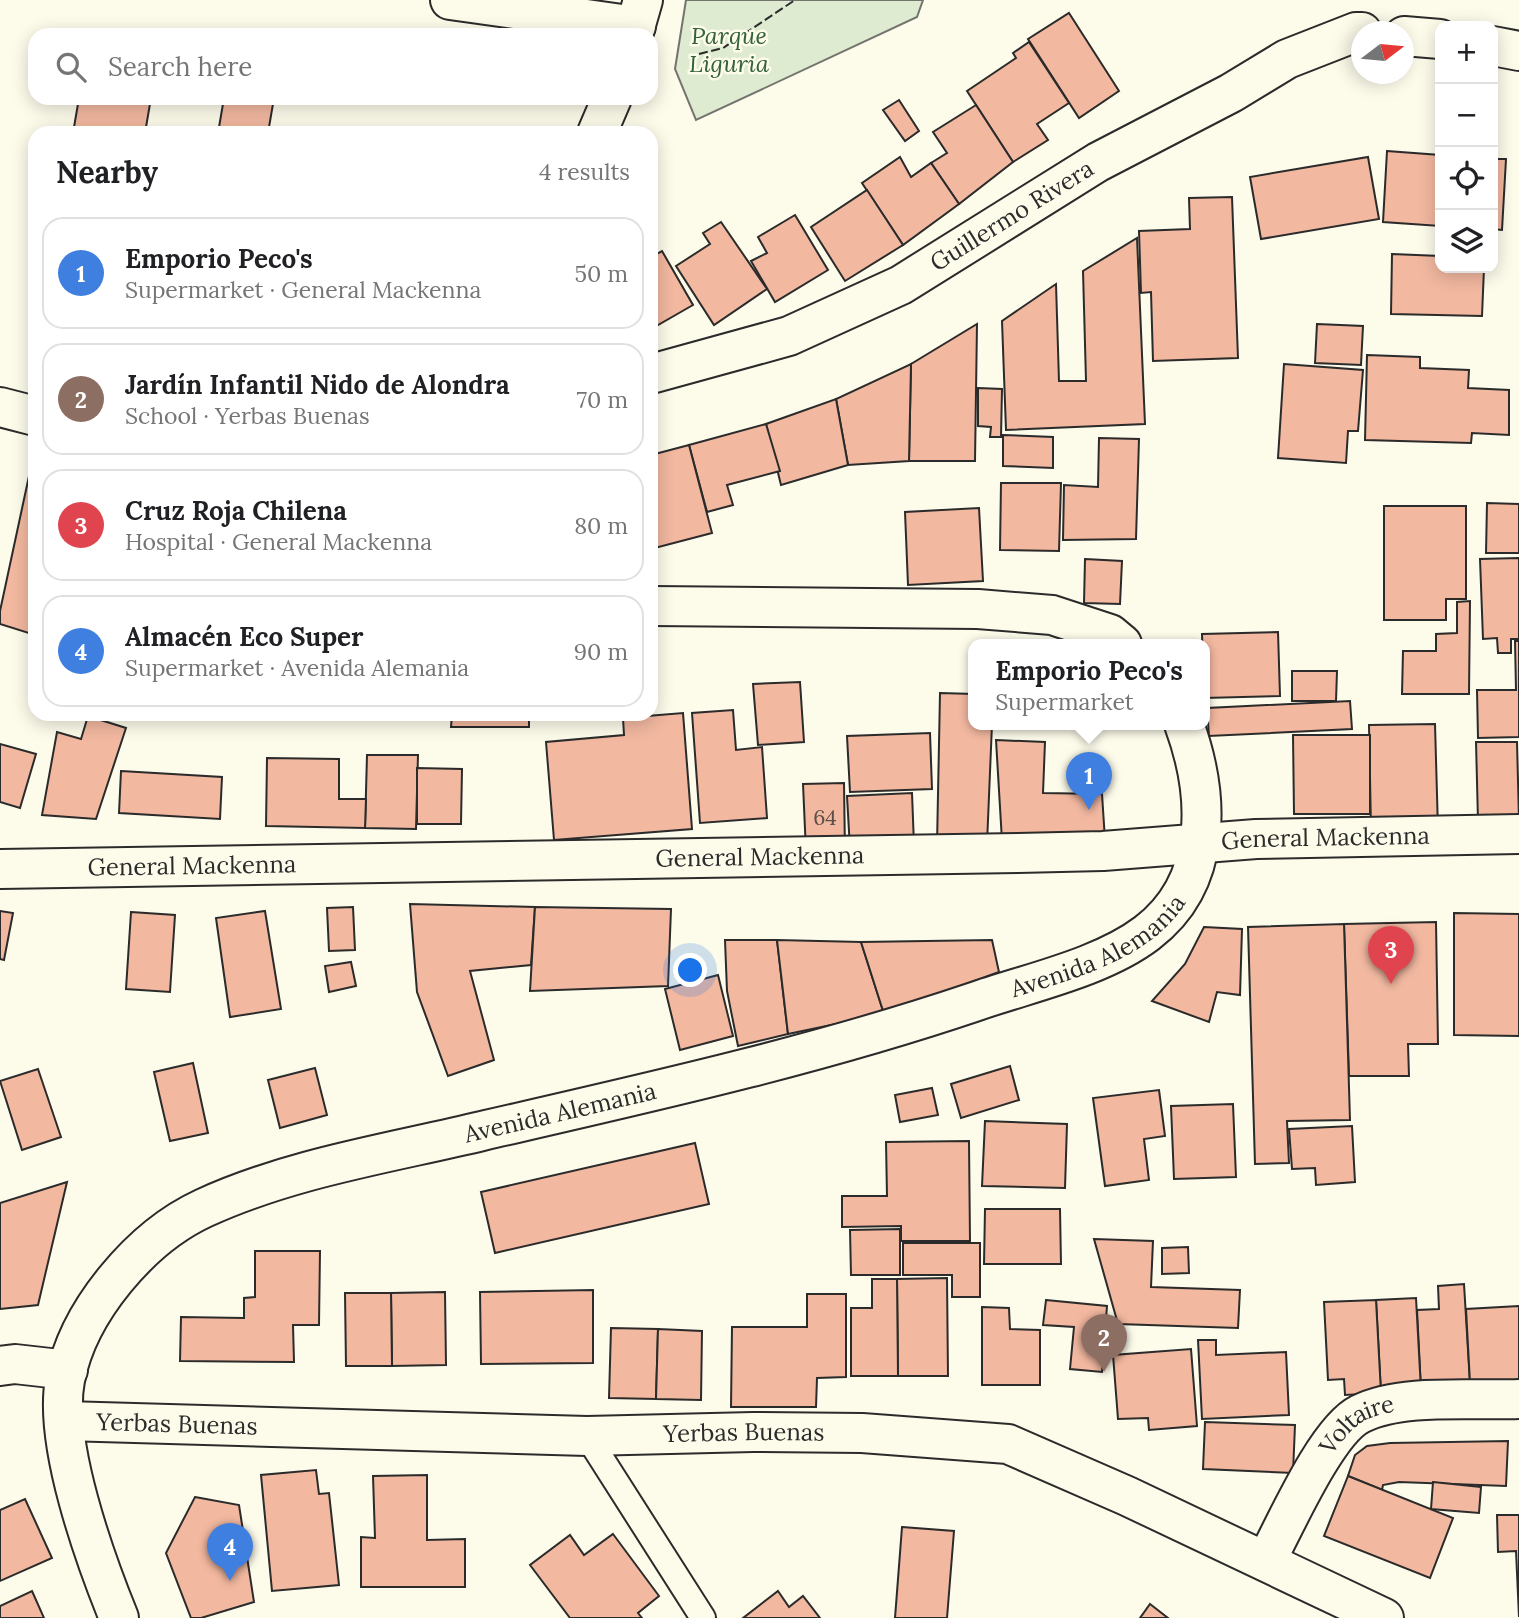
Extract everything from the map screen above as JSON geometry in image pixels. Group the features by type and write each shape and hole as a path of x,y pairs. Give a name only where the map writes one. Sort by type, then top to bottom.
{"main road":[{"path":"450,0 637,20"},
{"name":"Guillermo Rivera","path":"658,372 789,336 901,285 1098,162 1231,93 1287,60 1351,34"},
{"path":"1414,37 1435,39"},
{"path":"1498,48 1519,51"},
{"path":"600,126 609,105"},
{"path":"0,407 28,413"},
{"path":"658,606 978,610 1040,614 1110,634 1116,639"},
{"name":"Avenida Alemania","path":"119,1618 94,1556 76,1486 65,1421 64,1384 84,1324 112,1281 155,1242 201,1209 281,1179 586,1107 900,1027 1071,970 1147,933 1189,883 1202,841 1202,792 1186,730"},
{"name":"General Mackenna","path":"0,869 1018,853 1102,851 1202,841 1519,834"},
{"path":"0,1366 15,1364 68,1370"},
{"name":"Voltaire","path":"1266,1561 1329,1445 1359,1414 1399,1403 1519,1399"},
{"name":"Yerbas Buenas","path":"65,1421 587,1436 753,1432 862,1433 1008,1444 1266,1561 1384,1618"}],"lane":[{"path":"587,1436 703,1618"}],"green space":[{"name":"Parque Liguria","path":"686,0 923,0 917,17 696,120 675,69"}],"building":[{"path":"1069,13 1119,91 1079,118 1028,39"},
{"path":"1029,42 1069,103 1037,124 1048,140 1013,162 967,91 1016,58 1013,53"},
{"path":"899,100 919,131 905,141 883,110"},
{"path":"78,105 150,105 146,126 74,126"},
{"path":"223,105 273,105 269,126 219,126"},
{"path":"976,105 1013,162 959,204 931,163 947,153 933,132"},
{"path":"1387,151 1435,155 1435,226 1383,222"},
{"path":"900,157 911,177 931,163 959,204 903,245 862,183"},
{"path":"1368,157 1379,219 1261,239 1250,177"},
{"path":"1498,159 1506,159 1502,230 1498,230"},
{"path":"867,190 903,245 845,281 811,227"},
{"path":"1232,197 1238,358 1153,361 1151,292 1141,293 1139,231 1190,229 1189,198"},
{"path":"795,215 828,270 775,302 751,261 767,253 758,237"},
{"path":"721,222 767,289 714,325 676,266 710,244 703,233"},
{"path":"1137,238 1145,424 1006,430 1002,321 1056,284 1059,381 1086,381 1083,271"},
{"path":"662,251 693,305 658,325 658,253"},
{"path":"1392,254 1435,256 1435,273 1484,273 1482,316 1391,314"},
{"path":"977,324 975,461 909,461 911,364"},
{"path":"1317,324 1363,326 1361,365 1315,363"},
{"path":"1367,355 1420,357 1420,368 1469,370 1468,388 1509,390 1509,435 1472,433 1471,443 1365,440"},
{"path":"911,364 909,461 848,465 836,399"},
{"path":"1284,364 1363,370 1358,431 1348,431 1346,463 1278,458"},
{"path":"978,388 1002,389 1001,437 990,437 991,427 978,426"},
{"path":"836,399 848,465 781,485 766,424"},
{"path":"766,424 780,471 727,485 733,505 707,512 689,445"},
{"path":"1003,435 1053,437 1053,468 1003,466"},
{"path":"1099,438 1139,439 1136,539 1063,540 1064,485 1098,487"},
{"path":"689,445 712,533 658,547 658,453"},
{"path":"28,481 28,633 0,624 0,611"},
{"path":"1001,483 1061,483 1059,551 1000,550"},
{"path":"1487,503 1519,504 1519,553 1486,553"},
{"path":"1384,506 1466,506 1466,599 1446,599 1446,620 1384,620"},
{"path":"979,508 983,581 908,585 905,512"},
{"path":"1519,558 1519,639 1511,639 1511,653 1498,653 1497,638 1483,639 1480,559"},
{"path":"1085,559 1122,561 1120,604 1084,603"},
{"path":"1470,601 1469,694 1402,694 1403,651 1436,651 1436,634 1457,633 1457,602"},
{"path":"1278,632 1280,696 1210,698 1210,639 1202,639 1202,634"},
{"path":"1515,641 1519,641 1519,737 1478,738 1477,690 1516,690"},
{"path":"1292,671 1337,671 1336,701 1292,701"},
{"path":"800,682 804,742 758,745 753,684"},
{"path":"940,693 968,694 968,730 992,730 987,844 937,845"},
{"path":"1350,701 1352,729 1209,736 1210,708"},
{"path":"733,710 736,750 762,747 767,818 700,823 692,713"},
{"path":"683,713 692,829 554,840 546,742 624,735 623,721 658,721 658,715"},
{"path":"86,721 104,721 126,728 96,819 42,815 57,732 81,739"},
{"path":"451,721 529,721 529,727 451,727"},
{"path":"1435,724 1438,830 1371,830 1369,725"},
{"path":"930,733 932,789 850,792 847,736"},
{"path":"1293,735 1370,735 1370,814 1294,814"},
{"path":"996,740 1045,742 1043,793 1102,794 1105,840 1002,841"},
{"path":"1476,742 1517,742 1519,820 1478,821"},
{"path":"0,744 36,754 20,808 0,802"},
{"path":"367,755 418,755 416,829 365,828"},
{"path":"267,758 339,759 339,799 366,799 365,828 266,826"},
{"path":"417,768 462,769 461,824 417,824"},
{"path":"121,771 222,777 220,819 119,813"},
{"path":"844,783 845,853 806,852 803,784"},
{"path":"912,793 914,845 850,849 847,796"},
{"path":"410,904 535,907 531,965 470,971 494,1060 448,1076 417,992"},
{"path":"353,907 355,950 329,951 327,908"},
{"path":"535,907 671,909 668,986 530,991"},
{"path":"0,911 13,913 4,960 0,959"},
{"path":"265,911 281,1009 230,1017 216,918"},
{"path":"131,912 175,915 170,992 126,989"},
{"path":"1454,913 1519,914 1519,1036 1454,1035"},
{"path":"1436,922 1438,1044 1408,1044 1409,1076 1349,1076 1344,924"},
{"path":"1344,924 1350,1120 1287,1121 1289,1163 1255,1164 1248,927"},
{"path":"1204,927 1242,929 1240,995 1217,992 1209,1022 1152,1001 1185,964"},
{"path":"725,940 777,940 788,1034 738,1046 727,991"},
{"path":"777,940 861,942 884,1014 788,1034"},
{"path":"992,940 999,972 884,1014 861,942"},
{"path":"351,962 356,986 329,992 325,966"},
{"path":"718,975 733,1036 680,1050 665,989"},
{"path":"193,1063 208,1133 170,1141 154,1072"},
{"path":"1010,1066 1019,1100 961,1118 951,1084"},
{"path":"315,1068 327,1115 280,1128 268,1080"},
{"path":"38,1069 61,1137 22,1150 0,1081"},
{"path":"932,1088 938,1115 900,1122 895,1095"},
{"path":"1159,1090 1165,1136 1144,1139 1149,1180 1105,1186 1093,1098"},
{"path":"1233,1104 1236,1177 1174,1179 1171,1106"},
{"path":"985,1121 1067,1124 1065,1188 982,1186"},
{"path":"1352,1126 1355,1182 1316,1185 1315,1168 1292,1169 1289,1129"},
{"path":"969,1141 970,1241 901,1241 901,1226 842,1227 842,1196 887,1196 886,1142"},
{"path":"695,1143 709,1204 495,1253 481,1192"},
{"path":"67,1182 38,1305 0,1309 0,1203"},
{"path":"985,1209 1060,1209 1061,1264 984,1264"},
{"path":"900,1229 900,1275 851,1275 850,1230"},
{"path":"1094,1239 1153,1241 1151,1287 1240,1290 1238,1328 1118,1324"},
{"path":"903,1243 980,1243 980,1297 952,1297 952,1275 903,1275"},
{"path":"1188,1247 1189,1273 1162,1274 1162,1248"},
{"path":"255,1251 320,1251 319,1325 293,1325 294,1362 180,1361 181,1317 244,1318 244,1298 255,1297"},
{"path":"947,1278 948,1376 898,1376 897,1279"},
{"path":"872,1279 897,1279 898,1376 851,1376 851,1308 872,1308"},
{"path":"1464,1284 1470,1383 1421,1390 1417,1310 1439,1309 1438,1286"},
{"path":"593,1290 593,1363 481,1364 480,1292"},
{"path":"445,1292 446,1365 392,1366 391,1293"},
{"path":"345,1293 391,1293 392,1366 346,1366"},
{"path":"807,1294 846,1294 846,1377 817,1378 816,1407 731,1407 732,1327 807,1327"},
{"path":"1416,1298 1421,1390 1381,1393 1376,1300"},
{"path":"1046,1300 1107,1306 1102,1372 1070,1369 1074,1327 1043,1325"},
{"path":"1376,1300 1381,1393 1345,1395 1344,1379 1328,1380 1324,1302"},
{"path":"1519,1306 1519,1381 1470,1383 1466,1309"},
{"path":"982,1307 1009,1308 1010,1329 1040,1330 1040,1385 982,1385"},
{"path":"611,1328 658,1329 656,1399 609,1398"},
{"path":"658,1329 702,1331 701,1400 656,1399"},
{"path":"1198,1340 1216,1340 1216,1355 1286,1352 1289,1415 1202,1419"},
{"path":"1191,1349 1197,1426 1149,1430 1148,1418 1118,1419 1113,1355"},
{"path":"1205,1422 1295,1425 1293,1473 1203,1469"},
{"path":"1508,1441 1506,1486 1399,1482 1383,1485 1382,1490 1348,1476 1355,1455 1367,1446 1390,1443"},
{"path":"316,1470 319,1494 329,1493 339,1585 272,1591 261,1475"},
{"path":"427,1475 427,1540 465,1539 465,1587 361,1587 361,1537 375,1538 373,1476"},
{"path":"1348,1476 1453,1518 1430,1578 1324,1536"},
{"path":"1433,1482 1481,1487 1479,1513 1431,1509"},
{"path":"195,1497 239,1505 254,1602 201,1618 191,1618 166,1553"},
{"path":"25,1499 52,1558 0,1581 0,1510"},
{"path":"1497,1515 1519,1515 1519,1617 1516,1551 1498,1552"},
{"path":"902,1527 954,1531 947,1618 895,1618"},
{"path":"613,1534 659,1596 638,1613 642,1618 570,1618 530,1565 570,1535 584,1555"},
{"path":"32,1591 44,1618 0,1618 0,1606"},
{"path":"778,1591 789,1607 803,1596 820,1618 743,1618"},
{"path":"1150,1604 1168,1618 1140,1618"}],"fence":[{"path":"699,54 723,48 795,0"}],"place":[{"name":"Emporio Peco's","path":"1089,810"},
{"name":"Cruz Roja Chilena","path":"1391,984"},
{"name":"Jardín Infantil Nido de Alondra","path":"1104,1372"},
{"name":"Almacén Eco Super","path":"230,1581"}]}
